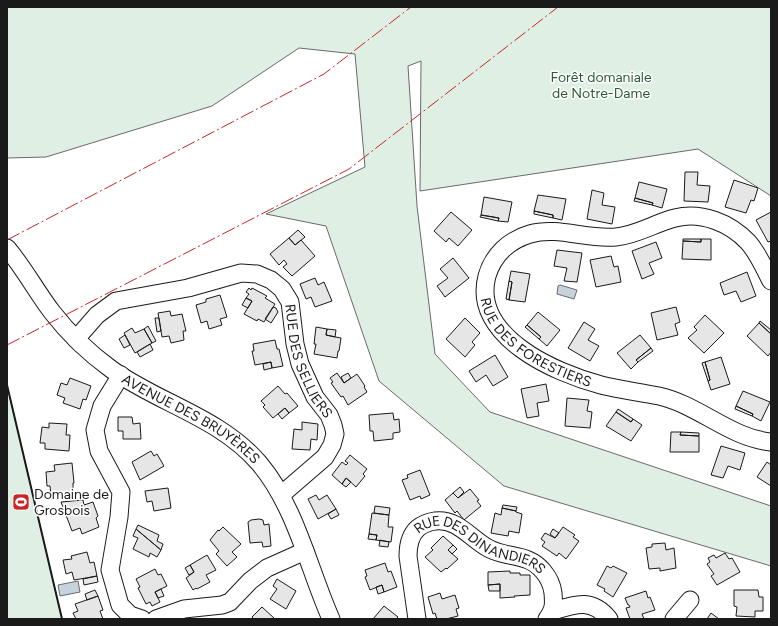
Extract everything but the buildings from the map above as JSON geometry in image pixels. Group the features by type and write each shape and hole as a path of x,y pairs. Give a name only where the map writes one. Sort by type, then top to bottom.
{"street":[{"name":"RUE DES FORESTIERS","path":"771,281 761,261 748,242 737,233 726,225 715,220 688,216 676,217 621,236 595,238 544,231 521,236 510,242 493,260 486,282 485,293 490,312 496,323 505,334 530,355 551,367 601,385 651,394 681,403 750,438 771,442"},
{"name":"AVENUE DES BRUYÈRES","path":"7,248 52,311 76,339 100,360 121,375 214,427 238,444 259,464 281,495 305,551 331,619"},
{"name":"RUE DES SELLIERS","path":"76,339 97,315 116,301 188,288 241,273 257,274 271,280 282,289 290,302 295,344 300,364 315,397 328,415 333,425 335,434 332,445 325,457 281,495"},
{"path":"121,375 102,406 95,430 99,451 121,492 119,517 110,570 120,605 130,615 142,619"},
{"name":"RUE DES DINANDIERS","path":"417,619 408,548 413,534 420,527 430,522 444,520 454,524 496,552 532,560 539,566 547,576 552,586 550,615 573,605 584,604 591,605 602,611 609,619"},
{"path":"156,619 184,609 222,605 230,602 250,581 267,568 305,551"},
{"path":"674,619 690,600"}],"green space":[{"name":"Forêt domaniale de Notre-Dame","path":"7,7 771,7 771,196 698,149 420,191 421,61 408,66 417,206 435,354 490,412 771,506 771,566 504,486 379,381 326,226 266,214 365,167 355,54 299,48 212,106 46,157 7,158"},
{"name":"Domaine de Grosbois","path":"7,385 62,619 7,619"}],"shaded area":[{"path":"560,285 577,290 574,299 557,294 558,286"},
{"path":"78,581 80,592 60,596 58,585"}],"wall":[{"path":"7,385 62,619"}],"power":[{"path":"7,240 324,74 411,7"},
{"path":"7,345 349,169 558,7"}],"place":[{"name":"Domaine de Grosbois","path":"21,502"}]}
